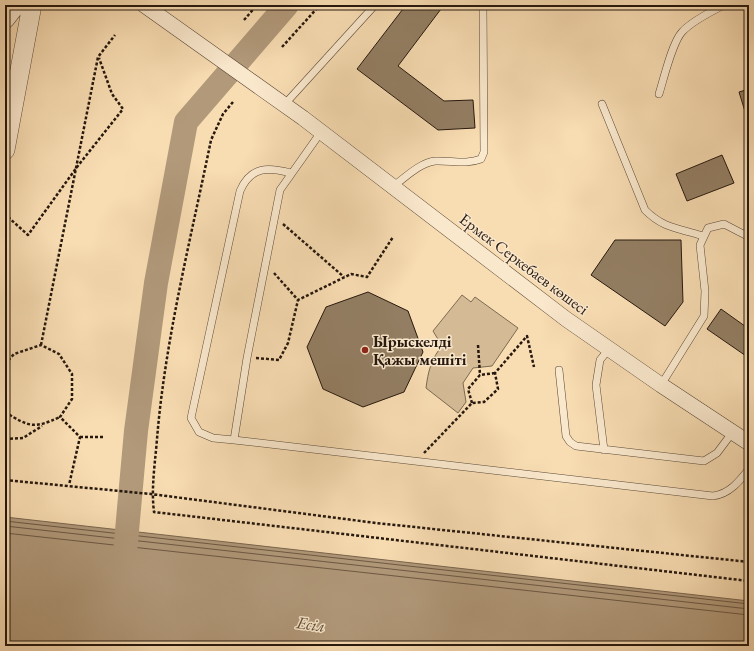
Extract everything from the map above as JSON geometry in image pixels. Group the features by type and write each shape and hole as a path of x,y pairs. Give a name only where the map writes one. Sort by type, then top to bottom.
{"street":[{"path":"5,19 16,5"},
{"path":"5,150 32,5"},
{"name":"Ермек Серкебаев көшесі","path":"144,5 321,132 391,188 609,349 749,443"}],"lane":[{"path":"283,105 376,5"},
{"path":"391,188 422,165 434,162 474,162 481,159 484,152 483,5"},
{"path":"659,94 675,45 682,32 713,10 724,5"},
{"path":"602,104 645,210 655,220 665,226 703,236"},
{"path":"234,440 247,358 280,190 321,132"},
{"path":"291,173 275,169 262,170 253,174 244,181 240,191 191,418 198,432 213,438 713,496 722,495 737,484 749,469"},
{"path":"661,385 704,316 705,291 700,245 703,236 708,228 724,224 749,237"},
{"path":"604,450 596,385 600,360 609,349"},
{"path":"559,370 566,436 570,442 576,446 704,461 717,454 732,433"}],"path":[{"path":"244,20 257,5"},
{"path":"282,47 320,5"},
{"path":"41,345 98,57 114,36"},
{"path":"8,217 28,235 77,167 123,109 112,94 98,57"},
{"path":"232,102 223,114 211,140 166,363 159,409 152,494 154,512 749,581"},
{"path":"275,217 344,277"},
{"path":"298,300 351,274 367,278 393,238"},
{"path":"266,263 298,300"},
{"path":"247,358 279,360 288,343 298,300"},
{"path":"472,403 468,389 480,375 495,373 527,336 534,367"},
{"path":"5,364 14,354 41,345 59,354 72,374 72,399 60,417 23,438 5,439"},
{"path":"478,345 480,375"},
{"path":"417,461 472,403 484,402 498,389 495,373"},
{"path":"5,412 27,424 42,426"},
{"path":"60,417 80,437 104,437"},
{"path":"69,485 80,437"},
{"path":"5,480 152,494 376,523 749,562"}],"shaded area":[{"path":"462,295 471,302 475,297 518,328 492,366 473,368 463,383 466,402 458,413 426,388 431,366 435,356 442,346 433,331"}],"water":[{"name":"Есіл","path":"5,517 749,601 749,646 5,646"}],"building":[{"path":"406,5 444,5 398,66 444,101 473,100 475,128 438,130 357,69"},
{"path":"749,89 749,118 747,118 739,92"},
{"path":"722,155 734,183 687,201 676,174"},
{"path":"615,240 681,240 683,302 665,326 591,275"},
{"name":"Ырыскелді Қажы мешіті","path":"368,292 408,311 423,352 404,392 363,407 323,389 307,347 326,307"},
{"path":"721,309 749,329 749,358 707,329"}],"waterway":[{"path":"124,564 136,431 156,283 186,122 287,5"}],"place":[{"name":"Ырыскелді Қажы мешіті","path":"365,350"}]}
